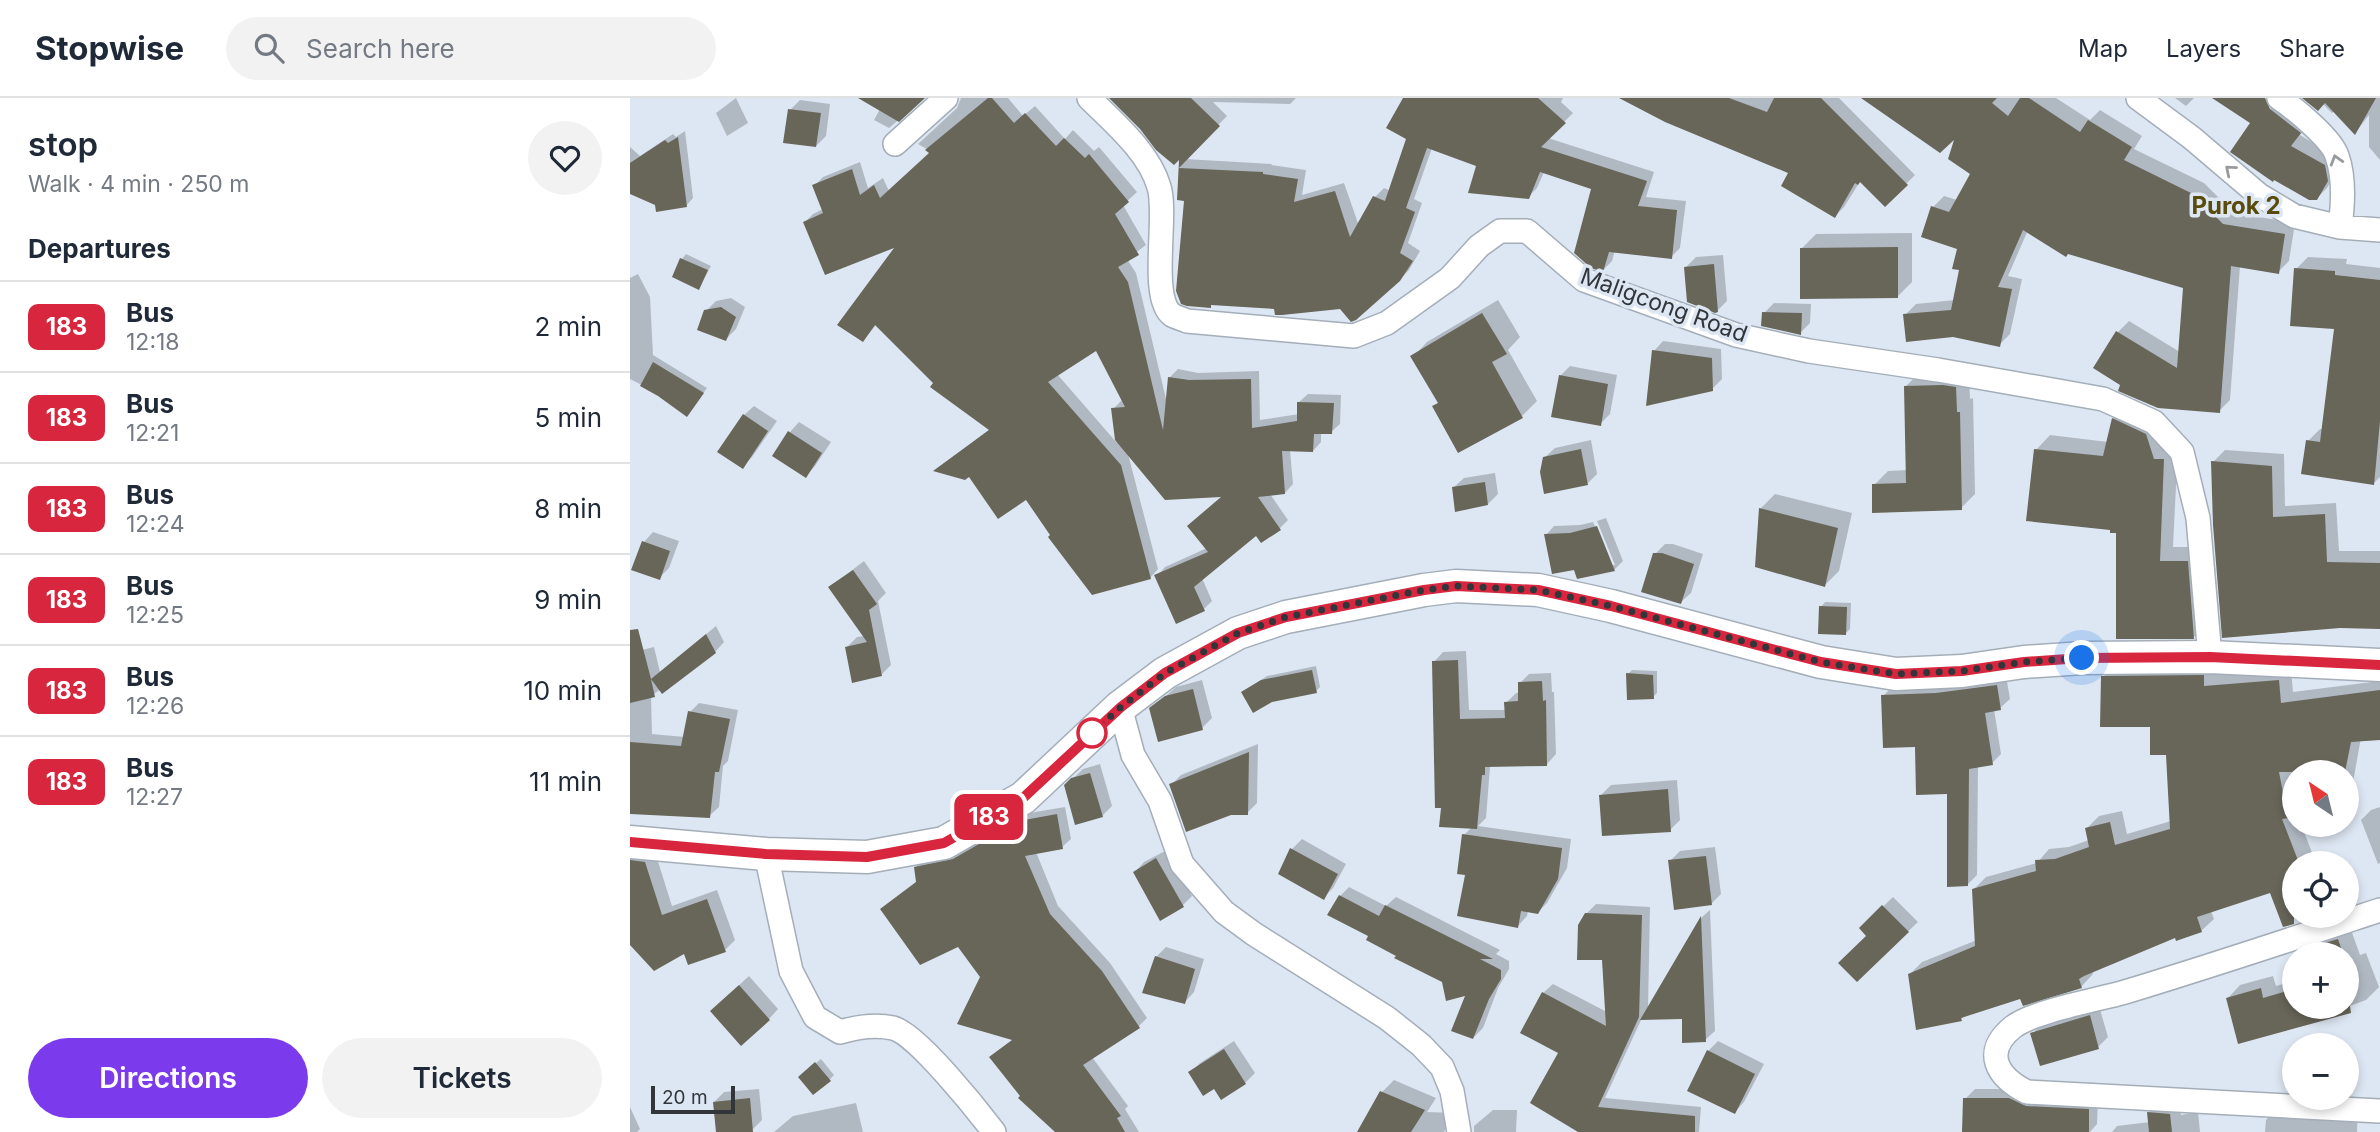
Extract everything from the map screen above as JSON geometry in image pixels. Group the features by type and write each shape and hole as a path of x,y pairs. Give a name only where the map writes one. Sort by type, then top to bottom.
{"main road":[{"path":"630,842 766,854 867,857 944,843 1023,798 1121,707 1165,673 1238,633 1286,617 1456,586 1538,590 1611,606 1821,662 1896,674 1962,671 2024,662 2082,658 2210,657 2380,665"}],"street":[{"path":"895,144 946,98"},
{"name":"Maligcong Road","path":"1089,98 1146,161 1160,188 1161,296 1170,314 1187,321 1354,336 1398,316 1450,278 1479,246 1500,231 1527,231 1584,280 1736,335 1809,351 2104,399 2154,422 2182,452 2198,518 2210,657"},
{"path":"2138,98 2192,138 2259,195 2294,216 2340,227 2380,230"},
{"path":"2279,98 2303,115 2337,154 2343,198 2340,227"},
{"path":"1121,707 1133,755 1160,801 1182,864 1224,912 1387,1018 1421,1045 1442,1067 1452,1091 1459,1132"},
{"path":"766,854 791,971 815,1017 840,1032 861,1026 896,1028 929,1056 967,1097 994,1132"},
{"path":"2380,910 2123,993 2028,1018 2013,1027 1999,1043 1996,1062 2009,1080 2028,1092 2380,1111"}],"building":[{"path":"858,98 925,98 899,122"},
{"path":"988,98 992,98 1014,123 1025,113 1056,146 1064,138 1085,158 1089,154 1129,202 1115,214 1139,255 1118,267 1128,282 1163,430 1168,377 1189,380 1251,379 1252,428 1297,421 1297,402 1334,403 1332,434 1314,434 1313,452 1282,451 1285,494 1258,497 1281,530 1261,543 1256,536 1194,587 1205,611 1176,624 1154,575 1208,552 1187,526 1221,497 1165,500 1115,440 1111,408 1125,407 1096,351 1048,382 1121,465 1151,579 1092,595 1048,537 1050,535 1026,500 998,519 969,477 965,480 933,471 989,430 930,387 933,383 875,325 863,342 837,325 894,248 825,275 803,222 823,213 812,185 852,169 860,195 874,185 880,198 929,153 925,150"},
{"path":"1109,98 1191,98 1220,126 1179,168 1263,172 1298,179 1294,202 1335,191 1350,237 1373,196 1385,201 1406,139 1386,128 1403,98 1538,98 1566,123 1541,147 1647,181 1638,206 1677,210 1672,259 1609,252 1603,272 1591,268 1574,253 1591,189 1540,172 1529,199 1468,193 1476,166 1427,148 1406,208 1415,212 1400,253 1413,261 1400,281 1356,320 1351,322 1340,309 1275,315 1274,309 1187,306 1181,304 1176,291 1184,201 1177,200 1179,160 1174,165 1156,150 1140,129"},
{"path":"1619,98 1729,98 1767,112 1774,98 1821,98 1908,185 1885,207 1860,182 1858,185 1855,183 1835,218 1781,186 1788,173 1665,122"},
{"path":"1861,98 1997,98 1992,103 2008,116 2020,98 2029,98 2080,132 2088,120 2132,147 2124,160 2193,194 2223,224 2285,234 2279,274 2231,266 2220,413 2158,408 2118,391 2120,385 2093,368 2116,331 2177,368 2183,288 2068,254 2066,257 2023,230 1998,287 2012,289 2000,347 1953,337 1906,342 1903,314 1951,310 1959,270 1952,269 1957,249 1921,237 1931,206 1949,212 1970,174 1948,159 1954,140 1940,153"},
{"path":"2212,98 2265,98 2270,109 2301,133 2291,146 2325,165 2328,181 2317,200 2309,200 2274,180 2273,182 2230,152 2250,123"},
{"path":"2302,98 2376,98 2355,135 2325,103 2318,111"},
{"path":"788,109 821,113 816,147 783,143"},
{"path":"678,137 687,207 656,212 655,205 630,194 630,163 665,140 668,143"},
{"path":"1898,247 1898,298 1800,299 1800,248"},
{"path":"680,258 708,270 699,290 672,277"},
{"path":"1714,264 1718,312 1715,313 1687,302 1684,267"},
{"path":"2294,268 2335,271 2335,275 2380,280 2380,421 2374,485 2301,474 2306,440 2320,442 2334,329 2290,326"},
{"path":"721,307 736,317 726,341 697,330 704,310"},
{"path":"1762,312 1802,313 1801,335 1761,326"},
{"path":"1482,313 1507,354 1492,362 1523,418 1458,453 1432,406 1438,403 1410,356"},
{"path":"1652,350 1712,358 1713,391 1646,406"},
{"path":"653,362 704,393 687,417 640,386"},
{"path":"1559,375 1608,384 1601,426 1551,417"},
{"path":"1904,386 1956,387 1957,412 1960,412 1962,510 1872,513 1872,484 1906,483"},
{"path":"743,414 768,431 743,469 717,452"},
{"path":"2112,418 2146,434 2154,459 2164,459 2160,561 2188,561 2194,639 2116,639 2116,533 2110,533 2110,530 2026,521 2034,449 2103,456"},
{"path":"788,431 822,453 806,478 772,456"},
{"path":"1581,449 1588,485 1544,494 1540,472 1543,457"},
{"path":"2211,461 2272,466 2273,517 2325,514 2327,562 2380,563 2380,629 2340,628 2222,638"},
{"path":"1485,482 1488,505 1455,512 1452,487"},
{"path":"1759,508 1838,528 1825,587 1755,567"},
{"path":"1597,526 1615,571 1577,579 1574,570 1552,574 1544,534 1570,533"},
{"path":"642,541 670,551 660,580 631,570"},
{"path":"1653,553 1662,553 1694,564 1681,604 1641,592"},
{"path":"853,570 877,604 869,610 882,676 852,683 845,647 867,642 828,587"},
{"path":"1819,606 1847,607 1846,635 1818,634"},
{"path":"638,629 655,697 630,703 630,630"},
{"path":"706,634 716,653 662,694 651,679"},
{"path":"1458,660 1460,719 1505,718 1504,702 1518,701 1518,682 1542,681 1543,701 1546,700 1547,766 1485,767 1477,829 1439,827 1441,808 1435,808 1432,661"},
{"path":"1312,670 1317,693 1272,702 1253,713 1241,692 1261,680"},
{"path":"1626,673 1653,675 1654,699 1627,700"},
{"path":"2204,675 2204,686 2279,680 2281,703 2380,690 2380,740 2351,742 2347,760 2282,760 2282,772 2279,772 2282,787 2282,837 2289,837 2294,851 2282,851 2282,924 2270,893 2197,917 2202,932 2176,941 2175,938 2084,976 2079,979 2082,988 2023,1006 2020,999 1961,1018 1962,1021 1916,1030 1908,974 1975,946 1972,889 2036,871 2035,860 2055,859 2089,847 2085,828 2110,822 2115,845 2170,829 2166,755 2150,755 2150,727 2100,727 2101,676"},
{"path":"1997,685 2001,710 1985,713 1993,765 1969,769 1968,886 1947,887 1947,794 1916,795 1915,747 1883,748 1881,695 1936,693"},
{"path":"1193,689 1203,730 1158,742 1149,708 1165,696"},
{"path":"688,711 730,719 719,772 715,772 710,818 630,814 630,742 681,746"},
{"path":"1249,752 1248,815 1231,815 1186,832 1169,784"},
{"path":"1090,773 1103,817 1075,825 1064,785 1071,778"},
{"path":"1668,789 1671,832 1602,836 1599,795"},
{"path":"1057,814 1063,849 1025,856 1050,914 1102,971 1140,1028 1083,1065 1121,1116 1117,1118 1125,1132 1055,1132 1018,1098 1020,1096 989,1057 1012,1040 957,1024 980,977 958,947 920,965 880,909 916,882 914,867 953,859 1019,821"},
{"path":"1462,834 1562,848 1558,879 1538,914 1521,911 1518,928 1457,916 1465,875 1457,874"},
{"path":"1290,848 1338,874 1324,900 1278,874"},
{"path":"1706,856 1712,905 1674,910 1668,860"},
{"path":"1156,858 1184,907 1160,921 1133,872"},
{"path":"630,860 645,862 662,915 707,899 726,952 688,965 684,954 654,971 630,945"},
{"path":"1339,895 1379,916 1385,905 1493,959 1480,959 1501,970 1501,979 1489,999 1473,1039 1451,1031 1465,996 1446,1001 1442,982 1394,958 1396,956 1366,940 1368,936 1327,915"},
{"path":"1882,905 1909,932 1857,982 1838,963 1866,936 1859,928"},
{"path":"1585,913 1642,915 1639,1017 1598,1107 1695,1116 1695,1132 1578,1132 1530,1103 1558,1053 1520,1033 1542,992 1606,1026 1602,960 1577,960 1578,925"},
{"path":"1701,916 1706,1042 1682,1043 1682,1019 1640,1020"},
{"path":"1155,956 1195,969 1185,1004 1142,993"},
{"path":"739,985 770,1020 741,1046 710,1011"},
{"path":"2261,988 2263,998 2282,992 2282,1019 2329,1019 2238,1044 2226,998"},
{"path":"2090,1015 2099,1049 2040,1066 2030,1033"},
{"path":"1224,1049 1246,1084 1221,1100 1214,1089 1203,1096 1188,1072"},
{"path":"1707,1050 1755,1074 1735,1114 1687,1091"},
{"path":"815,1062 831,1081 813,1095 798,1077"},
{"path":"1380,1091 1425,1110 1411,1132 1357,1132"},
{"path":"750,1098 753,1132 716,1132 713,1102"},
{"path":"1963,1098 2009,1098 2026,1106 2089,1109 2089,1132 1962,1132"},
{"path":"2147,1112 2170,1114 2172,1132 2149,1132"}],"bus line":[{"name":"183","path":"630,842 766,854 867,857 944,843 1023,798 1121,707 1165,673 1238,633 1286,617 1456,586 1538,590 1611,606 1821,662 1896,674 1962,671 2024,662 2082,658 2210,657 2380,665"}],"district":[{"name":"Purok 2","path":"2236,206"}],"route":[{"path":"1092,733 1165,673 1238,633 1286,617 1456,586 1538,590 1611,606 1821,662 1896,674 1962,671 2024,662 2082,658"}]}
